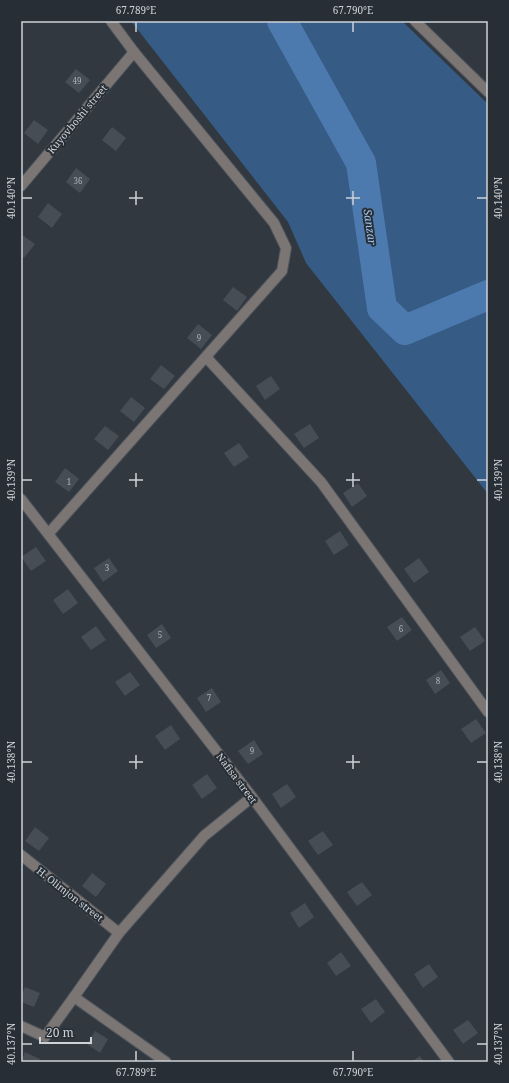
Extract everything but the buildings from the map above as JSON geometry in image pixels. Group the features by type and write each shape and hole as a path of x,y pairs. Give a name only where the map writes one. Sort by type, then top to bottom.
{"street":[{"path":"49,533 282,271 286,248 274,224 134,52 111,21"},
{"path":"415,21 488,92"},
{"name":"Kuyovboshi street","path":"21,186 134,52"},
{"path":"206,357 321,482 488,712"},
{"name":"Nafisa street","path":"21,499 49,533 252,797 449,1062"},
{"path":"21,1026 45,1037 119,933 204,836 252,797"},
{"name":"H. Olimjon street","path":"21,855 119,933"},
{"path":"74,997 166,1062"}],"shaded area":[{"path":"131,21 402,21 488,104 488,494 306,263 288,222"}],"waterway":[{"name":"Sanzar","path":"282,21 361,163 382,308 405,330 488,295"}]}
